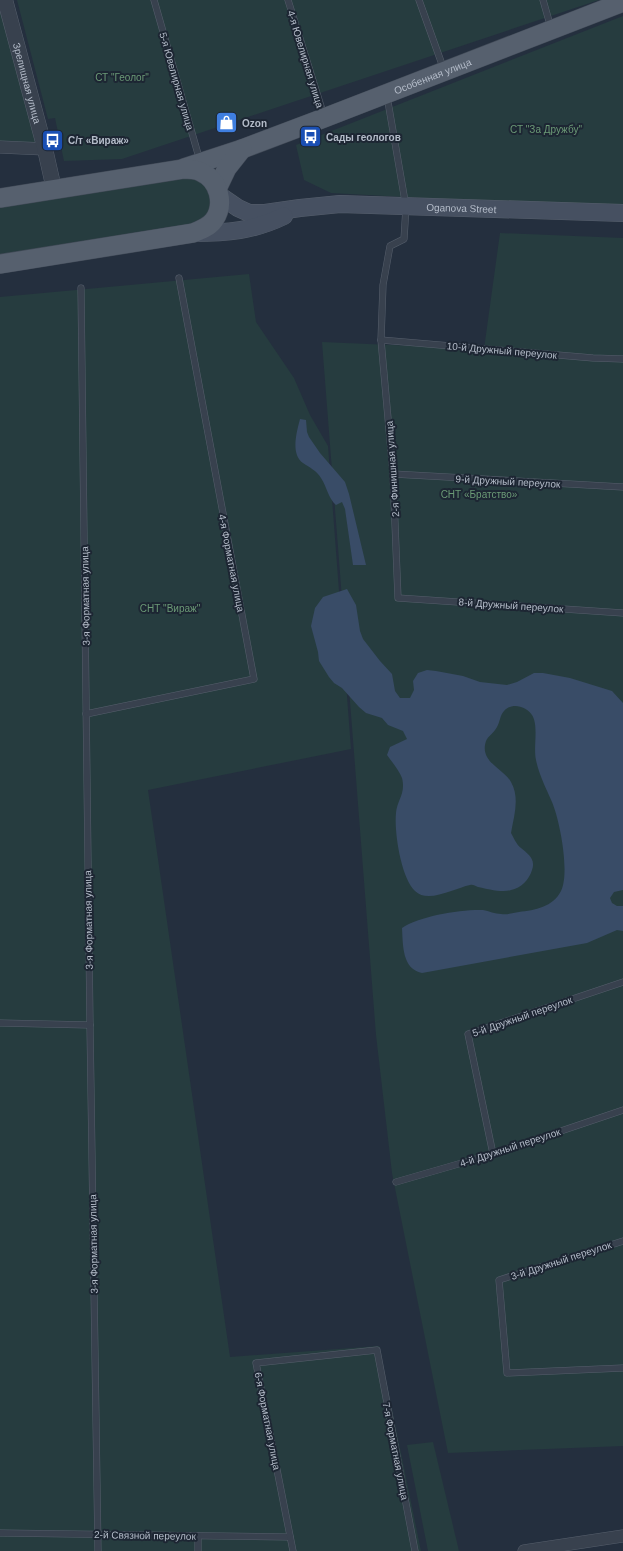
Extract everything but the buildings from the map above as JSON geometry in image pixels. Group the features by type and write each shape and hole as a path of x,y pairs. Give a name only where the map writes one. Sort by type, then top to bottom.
{"main road":[{"name":"Особенная улица","path":"191,166 242,149 324,118 623,2"},
{"path":"218,192 228,168 242,149"},
{"path":"0,198 191,166 212,180 218,192 219,208 214,219 206,227 193,233 0,264"},
{"name":"Oganova Street","path":"218,192 238,208 250,213 265,213 340,204 623,212"},
{"name":"Oganova Street","path":"193,233 224,233 266,224 300,208"}],"street":[{"name":"Зрелищная улица","path":"5,0 45,149 54,189"},
{"path":"0,147 45,149"},
{"path":"524,1551 623,1536"}],"lane":[{"name":"5-я Ювелирная улица","path":"154,0 191,166"},
{"name":"4-я Ювелирная улица","path":"288,0 324,118"},
{"path":"419,0 444,71"},
{"path":"543,0 552,30"},
{"path":"386,94 406,207"},
{"name":"2-я Финишная улица","path":"398,598 393,474 381,340 383,284 390,246 404,239 406,207"},
{"name":"4-я Форматная улица","path":"86,714 254,679 178,278"},
{"name":"3-я Форматная улица","path":"81,288 98,1551"},
{"name":"10-й Дружный переулок","path":"381,340 593,358 623,359"},
{"name":"9-й Дружный переулок","path":"393,474 623,487"},
{"name":"8-й Дружный переулок","path":"398,598 623,613"},
{"name":"5-й Дружный переулок","path":"493,1154 468,1034 623,982"},
{"path":"0,1023 90,1025"},
{"name":"4-й Дружный переулок","path":"396,1182 493,1154 623,1110"},
{"name":"3-й Дружный переулок","path":"623,1241 499,1280 507,1373 623,1368"},
{"name":"6-я Форматная улица","path":"293,1551 256,1363 377,1350"},
{"name":"7-я Форматная улица","path":"377,1350 415,1551"},
{"name":"2-й Связной переулок","path":"0,1533 290,1537"},
{"path":"198,1536 198,1551"}],"green space":[{"path":"0,0 40,152 0,150"},
{"name":"СТ \"Геолог\"","path":"17,0 599,0 122,159 64,161 55,118 48,119"},
{"name":"СТ \"За Дружбу\"","path":"623,16 623,209 331,193 304,180 296,145"},
{"path":"189,177 205,184 211,202 209,212 202,220 195,224 0,255 0,206"},
{"name":"СНТ «Братство»","path":"500,233 623,238 623,1446 448,1453 392,1173 376,1035 322,342 484,349"},
{"name":"СНТ \"Вираж\"","path":"249,274 256,322 294,378 310,415 328,446 351,749 148,790 230,1357 379,1346 421,1551 0,1551 0,297"},
{"path":"433,1442 459,1551 428,1551 407,1445"}],"water":[{"path":"300,419 306,420 309,437 320,453 345,482 366,565 353,565 345,509 342,502 336,505 333,502 319,475 299,459 296,442"},
{"path":"347,589 356,605 360,631 363,639 392,674 395,691 400,698 410,698 414,690 413,681 418,673 427,670 463,676 480,682 507,685 517,682 534,673 543,673 570,678 612,691 623,703 623,890 614,892 610,898 612,903 617,906 623,906 623,931 617,930 587,943 422,973 415,971 411,967 407,961 403,949 402,928 410,924 441,914 474,910 483,910 499,914 510,914 537,909 553,901 558,896 564,883 565,872 561,834 552,802 537,766 535,755 536,731 532,715 523,707 515,706 507,708 503,713 497,727 486,741 485,748 489,760 507,777 514,788 516,807 511,833 518,845 529,855 532,860 533,866 531,874 521,885 508,891 490,890 472,885 434,896 420,895 415,891 410,885 402,866 397,843 396,813 403,788 402,778 387,755 390,747 407,739 403,731 388,725 382,718 366,713 342,688 334,683 319,661 311,626 315,608 323,597"}],"place":[{"name":"Ozon","path":"227,123"},
{"name":"Сады геологов","path":"310,137"},
{"name":"С/т «Вираж»","path":"52,140"}]}
